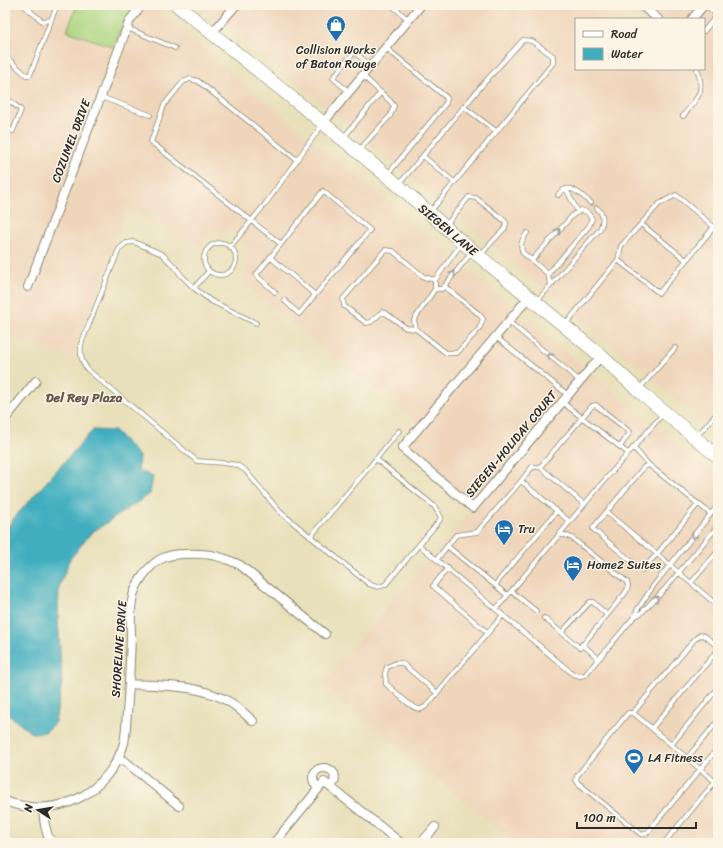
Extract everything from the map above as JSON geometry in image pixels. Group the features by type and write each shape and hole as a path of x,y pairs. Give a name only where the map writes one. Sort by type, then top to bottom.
{"main road":[{"name":"SIEGEN LANE","path":"177,5 398,185 462,242 601,356 638,390 718,456"}],"street":[{"name":"COZUMEL DRIVE","path":"28,287 130,20 142,5"},
{"path":"212,33 236,5"},
{"path":"323,123 422,5"},
{"path":"641,5 657,18"},
{"path":"693,18 704,5"},
{"name":"SIEGEN-HOLIDAY COURT","path":"532,300 508,321 402,448 473,508 601,356"},
{"path":"5,419 36,382"},
{"name":"SHORELINE DRIVE","path":"5,801 29,807 43,808 59,806 74,801 100,784 118,758 124,742 129,684 132,600 139,583 150,568 162,558 174,554 215,555 240,565 325,634"},
{"path":"129,684 196,689 215,695 232,703 253,721"},
{"path":"118,758 126,762 179,806"},
{"path":"318,788 314,784 313,778 317,770 322,768 328,768 334,775 335,781 331,787"},
{"path":"274,843 324,782 401,843"},
{"path":"43,808 44,823 51,843"},
{"path":"421,843 435,827"}],"lane":[{"path":"23,5 42,21 51,20"},
{"path":"29,10 33,5"},
{"path":"5,56 26,75 30,75 57,5"},
{"path":"392,5 409,20"},
{"path":"704,5 717,15 705,30"},
{"path":"127,28 175,48"},
{"path":"398,185 523,40 532,41 553,56 553,63 428,213"},
{"path":"386,48 447,98 446,103 386,176"},
{"path":"349,92 333,78 354,52 371,66"},
{"path":"683,116 700,93 701,82 697,70"},
{"path":"358,152 383,124 393,111 394,106 363,76"},
{"path":"281,244 151,142 164,105 183,82 190,80 198,81 296,160"},
{"path":"342,139 381,92"},
{"path":"5,97 21,110 13,131 5,129"},
{"path":"101,97 150,115"},
{"path":"464,107 496,131"},
{"path":"230,247 266,203 323,123"},
{"path":"423,156 454,182"},
{"path":"566,189 578,212"},
{"path":"558,194 566,189 574,189 591,203"},
{"path":"276,292 256,276 323,191 370,230 314,294 299,314 284,300"},
{"path":"564,327 618,260 622,246 658,204 676,195 714,227 659,292 618,260"},
{"path":"435,289 442,289 476,253 505,228 506,223 476,198 469,197 445,227"},
{"path":"532,300 552,284 600,229 603,221 597,208"},
{"path":"532,260 573,214 581,210 587,212 592,219 590,226 548,274 548,280 552,284"},
{"path":"641,224 686,260"},
{"path":"527,233 523,238 520,248 523,253 548,274"},
{"path":"256,323 211,301 194,288 162,254 134,242 126,243 119,249 82,344 80,354 82,362 88,370 197,461 237,465 245,470 280,512 369,584 377,587 385,585 441,517 434,506 376,459"},
{"path":"416,329 414,320 435,289 435,280 462,242"},
{"path":"220,243 230,247 236,255 235,265 232,270 224,275 219,275 209,271 205,261 207,251 210,247 220,243"},
{"path":"435,280 424,277 393,251 385,250 343,299 344,306 366,324 371,322 382,312 387,314 406,328 416,329 446,353 457,353 479,328 483,319 480,314 444,286"},
{"path":"270,257 314,294"},
{"path":"194,288 209,271"},
{"path":"508,321 580,381"},
{"path":"496,337 565,399 582,417 628,453"},
{"path":"638,390 675,348"},
{"path":"540,467 582,417 592,406 596,405 630,432 620,447"},
{"path":"496,609 584,504 665,412"},
{"path":"695,438 718,412"},
{"path":"310,537 398,431"},
{"path":"633,447 649,465 711,514"},
{"path":"649,465 644,467 593,528 639,568 642,570 657,554 698,504"},
{"path":"437,559 456,535 477,532 532,467 540,467 584,504"},
{"path":"521,481 570,522"},
{"path":"419,545 573,674 580,676 585,675 634,617 654,584 718,505"},
{"path":"495,585 557,511"},
{"path":"606,512 718,606"},
{"path":"634,617 641,613 650,604 718,526"},
{"path":"544,618 580,648 626,592 628,586 627,582 572,538 565,535 558,536"},
{"path":"447,546 507,595"},
{"path":"691,583 718,551"},
{"path":"448,568 433,586 488,633"},
{"path":"511,591 536,611"},
{"path":"561,632 590,602 593,602 607,615"},
{"path":"437,693 402,663 396,663 387,667 385,673 386,684 414,708 420,709 426,706 488,633 503,615"},
{"path":"652,728 718,648 705,636 700,635 695,638 633,713 628,713 577,776 576,780 578,783 642,835 647,833 718,748"},
{"path":"582,644 599,659"},
{"path":"671,745 718,688"},
{"path":"633,713 700,769 717,781 664,843"},
{"path":"687,758 718,721"}],"shaded area":[{"path":"5,5 151,5 718,479 718,843 515,843 321,684 473,508 402,448 421,425 244,285 248,258 247,243 231,231 211,232 200,246 127,208 72,359 5,336"},
{"path":"203,5 718,5 718,434"}],"green space":[{"path":"77,5 130,5 133,8 125,20 113,47 67,31"}],"water":[{"path":"93,430 115,431 139,456 138,470 153,477 150,494 91,533 70,559 59,587 58,619 62,683 55,722 46,732 31,733 5,712 5,530"}],"place":[{"name":"Collision Works of Baton Rouge","path":"336,42"},
{"name":"Tru","path":"504,546"},
{"name":"Home2 Suites","path":"573,582"},
{"name":"LA Fitness","path":"634,775"}],"district":[{"name":"Del Rey Plaza","path":"84,397"}]}
